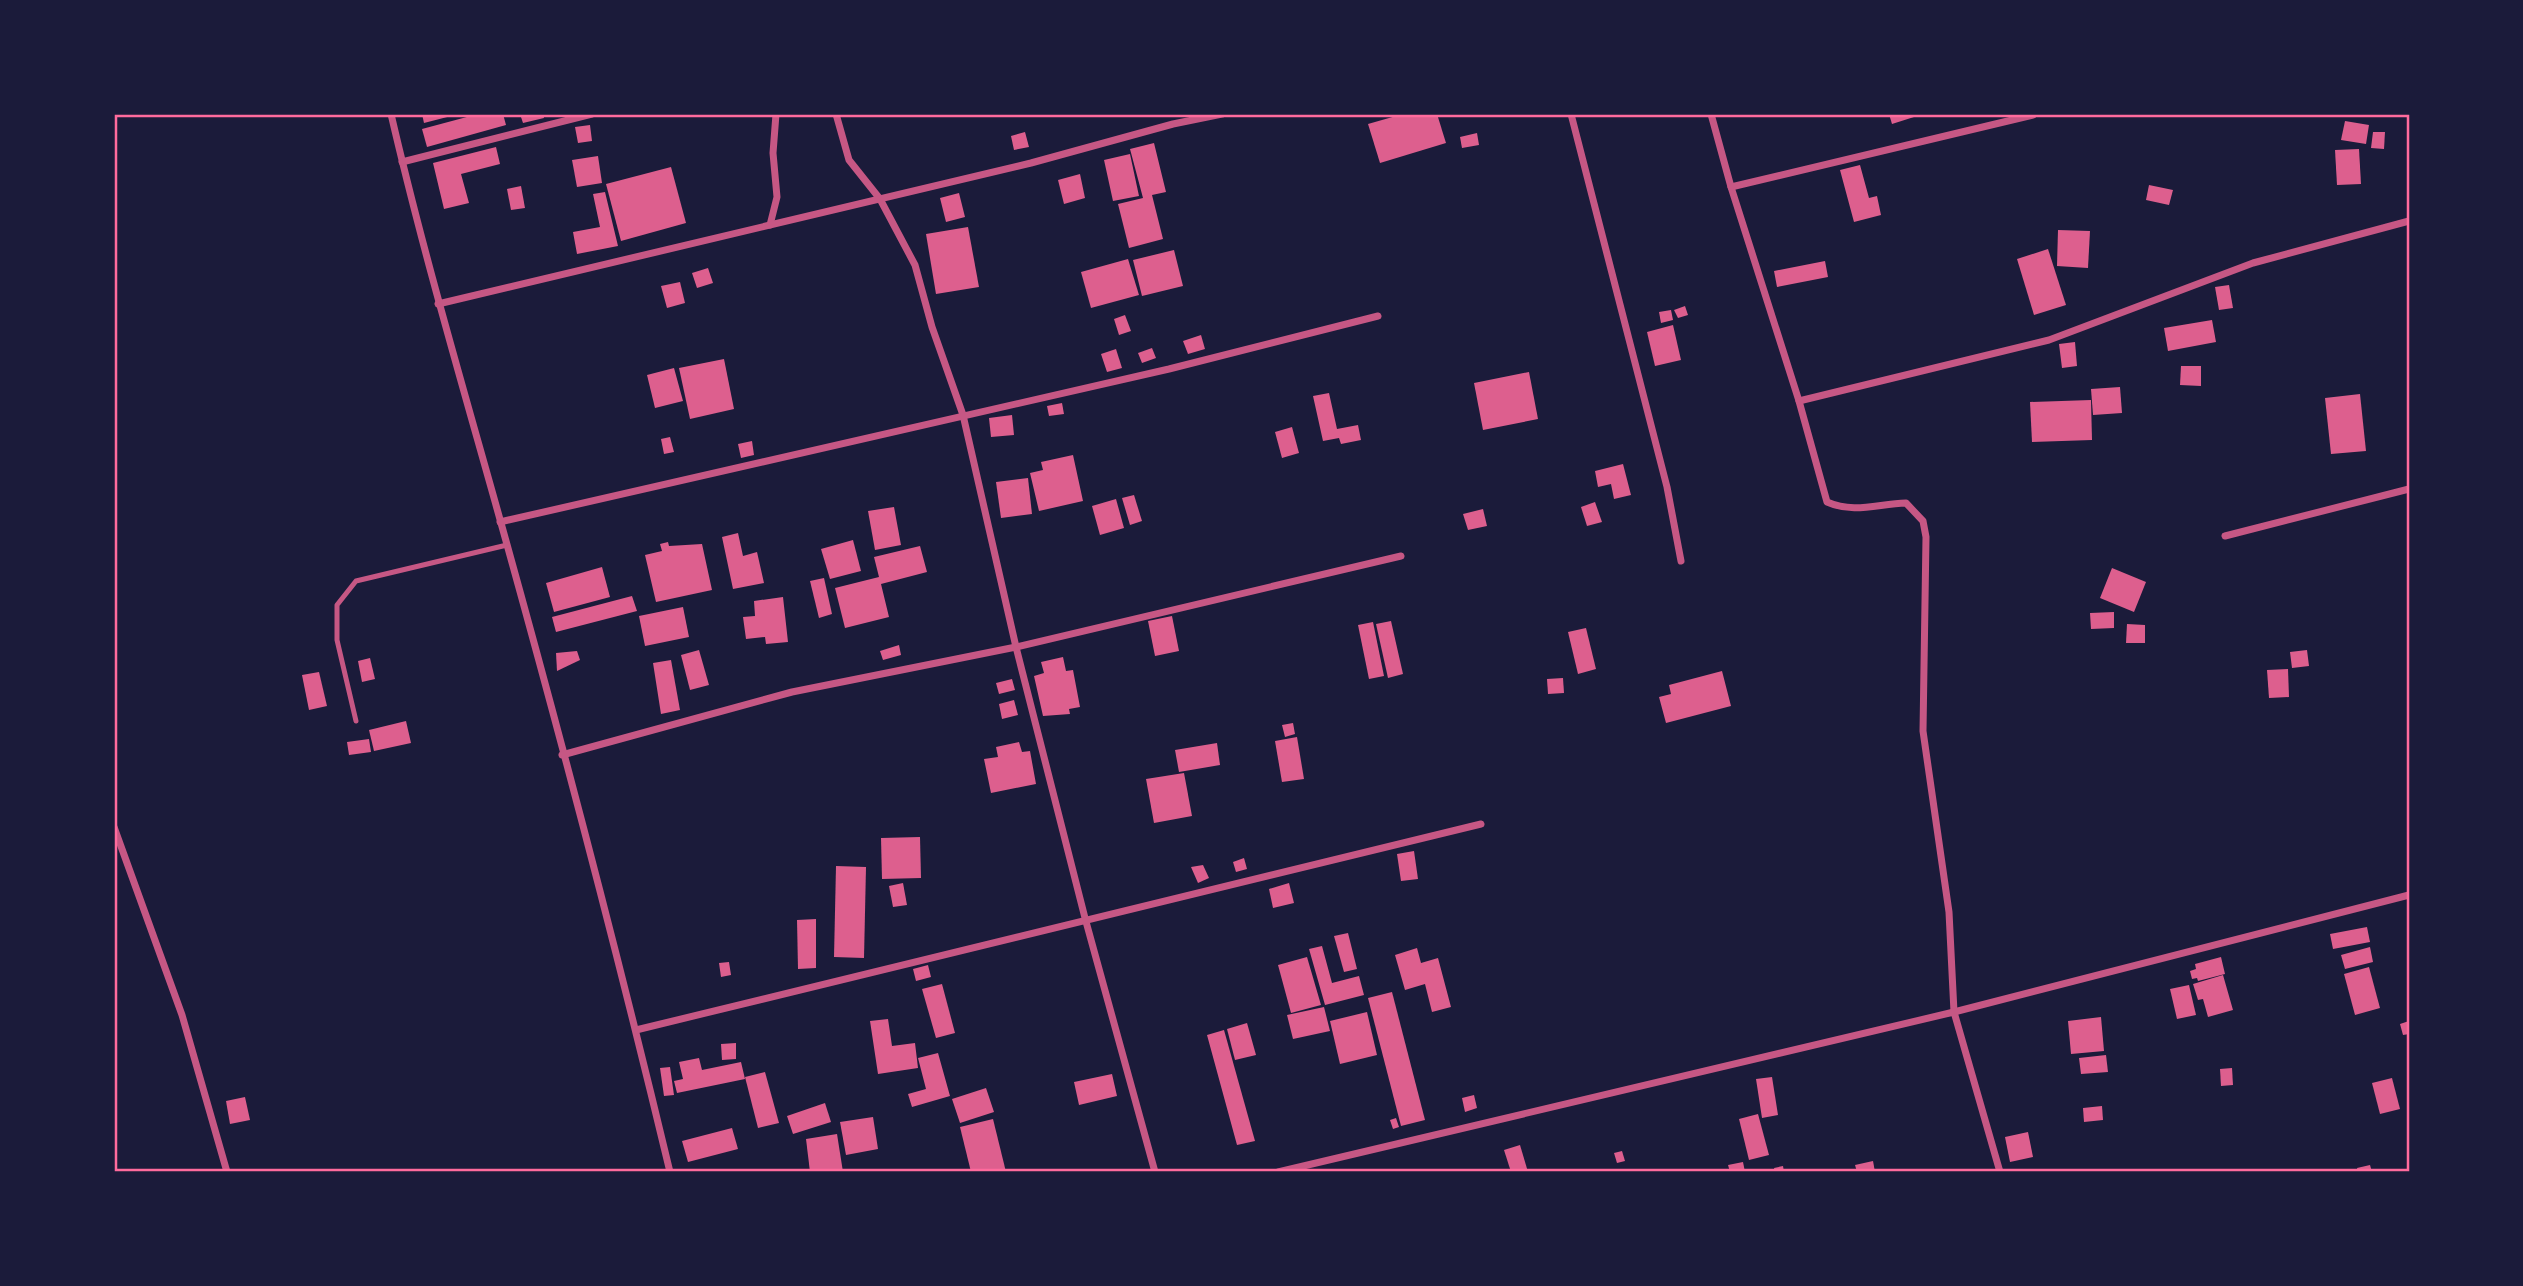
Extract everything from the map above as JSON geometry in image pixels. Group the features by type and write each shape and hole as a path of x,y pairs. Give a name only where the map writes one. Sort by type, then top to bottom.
{"street":[{"path":"391,114 438,304 507,545 636,1030 670,1172"},
{"path":"402,162 592,114"},
{"path":"769,225 777,197 773,153 776,114"},
{"path":"836,114 849,160 880,199 915,265 932,327 963,415 1016,647 1085,918 1155,1172"},
{"path":"438,304 1222,114"},
{"path":"1571,114 1667,487 1681,561"},
{"path":"1711,114 1731,187 1799,401 1827,502 1841,508 1858,510 1906,503 1923,521 1926,537 1923,731 1950,912 1954,1012 2000,1172"},
{"path":"1731,187 2033,115"},
{"path":"1799,401 2049,340 2253,263 2409,221"},
{"path":"500,522 1169,369 1378,316"},
{"path":"2225,536 2409,489"},
{"path":"562,755 792,692 1016,647 1401,556"},
{"path":"636,1030 1085,918 1481,824"},
{"path":"114,827 182,1015 227,1172"},
{"path":"1278,1172 1954,1012 2409,895"}],"lane":[{"path":"356,721 337,640 337,605 356,582 507,545"}],"building":[{"path":"422,114 455,114 455,115 424,123"},
{"path":"478,114 503,114 506,125 427,147 422,129"},
{"path":"520,114 543,114 544,118 523,123"},
{"path":"1403,114 1437,114 1446,143 1380,163 1368,124"},
{"path":"1889,114 1913,114 1914,117 1892,124"},
{"path":"2345,121 2369,125 2366,144 2341,140"},
{"path":"590,125 592,141 578,143 575,127"},
{"path":"1025,132 1029,147 1014,150 1011,136"},
{"path":"2373,132 2385,132 2384,149 2371,148"},
{"path":"1477,133 1479,145 1462,148 1460,137"},
{"path":"1154,143 1166,192 1152,195 1163,239 1129,248 1118,204 1143,198 1130,149"},
{"path":"496,147 500,164 461,174 469,203 444,209 433,163"},
{"path":"2359,149 2361,184 2337,185 2335,150"},
{"path":"1130,154 1139,196 1113,201 1104,160"},
{"path":"598,156 602,183 577,187 572,160"},
{"path":"1860,165 1869,198 1877,196 1881,215 1854,222 1840,170"},
{"path":"671,167 686,223 621,241 606,184"},
{"path":"1080,174 1085,198 1064,204 1058,180"},
{"path":"2149,185 2173,190 2169,205 2146,200"},
{"path":"521,186 525,208 511,210 507,189"},
{"path":"605,192 618,246 577,254 573,232 600,227 593,194"},
{"path":"959,193 965,217 946,222 940,198"},
{"path":"968,227 979,287 936,294 926,234"},
{"path":"2058,230 2090,231 2088,268 2057,266"},
{"path":"2048,249 2066,305 2034,315 2017,259"},
{"path":"1174,250 1183,286 1142,296 1133,260"},
{"path":"1128,259 1139,295 1091,308 1081,272"},
{"path":"1825,261 1828,277 1777,287 1774,271"},
{"path":"708,268 713,283 697,288 692,273"},
{"path":"680,282 685,303 667,308 661,286"},
{"path":"2229,285 2233,308 2219,310 2215,287"},
{"path":"1685,306 1688,315 1678,318 1674,310"},
{"path":"1671,310 1673,320 1661,323 1659,312"},
{"path":"1125,315 1131,331 1119,335 1114,319"},
{"path":"2212,320 2216,342 2168,351 2164,328"},
{"path":"1673,325 1681,360 1655,366 1647,332"},
{"path":"1201,335 1205,349 1188,354 1183,341"},
{"path":"2075,342 2077,366 2062,368 2059,344"},
{"path":"1152,348 1156,358 1142,363 1138,353"},
{"path":"1116,349 1122,368 1107,372 1101,354"},
{"path":"724,359 734,409 690,419 679,368"},
{"path":"2181,366 2201,366 2201,386 2180,385"},
{"path":"674,368 683,401 655,408 647,375"},
{"path":"1529,372 1538,419 1483,430 1474,383"},
{"path":"2120,387 2122,413 2093,415 2091,389"},
{"path":"1329,393 1337,429 1358,425 1361,440 1341,444 1339,438 1323,441 1313,396"},
{"path":"2360,394 2366,451 2331,454 2325,398"},
{"path":"2091,400 2092,440 2032,442 2030,402"},
{"path":"1062,403 1064,414 1049,416 1047,406"},
{"path":"1012,415 1014,435 991,437 989,418"},
{"path":"1292,427 1299,453 1282,458 1275,432"},
{"path":"670,437 674,452 664,454 661,439"},
{"path":"752,441 754,455 741,458 738,444"},
{"path":"1073,455 1083,501 1039,511 1030,473 1043,470 1041,462"},
{"path":"1623,464 1631,495 1614,499 1611,484 1598,487 1595,471"},
{"path":"1028,478 1032,514 1001,518 996,482"},
{"path":"1134,495 1142,521 1130,525 1122,498"},
{"path":"1116,499 1124,528 1100,535 1092,506"},
{"path":"1595,502 1602,522 1587,526 1581,507"},
{"path":"894,507 901,545 875,550 868,511"},
{"path":"1483,509 1487,526 1468,530 1463,514"},
{"path":"738,533 743,556 757,552 764,583 733,589 722,537"},
{"path":"853,540 861,571 830,579 821,549"},
{"path":"668,542 669,546 702,544 712,590 656,602 645,555 662,551 660,544"},
{"path":"920,546 927,572 881,584 889,617 845,628 835,588 879,577 874,557"},
{"path":"602,567 610,597 554,612 546,583"},
{"path":"2112,568 2146,582 2134,612 2100,598"},
{"path":"824,578 832,614 819,618 810,581"},
{"path":"632,596 637,611 556,632 552,617"},
{"path":"783,597 788,642 766,644 765,637 746,639 743,617 755,616 754,601"},
{"path":"683,607 689,637 645,646 639,616"},
{"path":"2114,612 2114,628 2091,629 2090,613"},
{"path":"1172,616 1179,651 1155,656 1148,621"},
{"path":"1391,621 1403,674 1388,678 1376,624"},
{"path":"1373,622 1384,676 1369,679 1358,625"},
{"path":"2127,624 2145,625 2145,643 2126,643"},
{"path":"1586,628 1596,669 1578,674 1568,632"},
{"path":"899,645 901,655 883,660 880,651"},
{"path":"699,650 709,685 690,690 681,655"},
{"path":"2307,650 2309,666 2292,668 2290,652"},
{"path":"577,651 580,660 557,671 556,653"},
{"path":"1063,657 1066,671 1073,670 1080,707 1069,709 1070,714 1043,716 1034,676 1044,673 1041,662"},
{"path":"370,658 375,679 362,682 358,661"},
{"path":"671,660 680,710 661,714 653,663"},
{"path":"2288,669 2289,697 2269,698 2267,670"},
{"path":"1722,671 1731,706 1666,723 1659,697 1671,694 1669,685"},
{"path":"319,672 327,706 309,710 302,675"},
{"path":"1563,678 1564,693 1548,694 1547,679"},
{"path":"1012,679 1015,690 999,694 996,683"},
{"path":"1014,700 1018,715 1002,719 999,704"},
{"path":"406,721 411,743 374,751 369,730"},
{"path":"1293,723 1295,734 1285,737 1282,725"},
{"path":"1297,737 1304,779 1282,782 1275,741"},
{"path":"369,739 371,752 349,755 347,742"},
{"path":"1019,742 1022,752 1030,751 1036,784 991,793 984,759 998,757 996,747"},
{"path":"1217,743 1220,765 1179,772 1175,750"},
{"path":"1184,773 1192,816 1154,823 1146,779"},
{"path":"920,837 921,878 882,879 881,838"},
{"path":"1414,851 1418,879 1401,881 1397,854"},
{"path":"1244,858 1247,869 1236,872 1233,862"},
{"path":"1203,865 1209,878 1198,883 1191,867"},
{"path":"836,866 866,867 864,958 834,957"},
{"path":"903,883 907,905 893,907 889,886"},
{"path":"1289,883 1294,903 1273,908 1269,889"},
{"path":"816,919 816,968 798,969 797,920"},
{"path":"2367,927 2370,942 2333,949 2330,934"},
{"path":"1348,933 1357,969 1344,972 1334,936"},
{"path":"1322,946 1332,983 1359,976 1364,995 1325,1005 1309,949"},
{"path":"2370,947 2373,962 2345,969 2341,955"},
{"path":"1417,948 1421,963 1438,958 1451,1007 1432,1012 1425,984 1405,990 1395,955"},
{"path":"1307,957 1321,1005 1291,1013 1278,965"},
{"path":"2221,957 2225,974 2198,981 2197,978 2192,979 2190,971 2196,969 2195,964"},
{"path":"729,962 731,975 721,977 719,963"},
{"path":"928,965 931,977 916,981 913,969"},
{"path":"2369,967 2380,1008 2355,1015 2344,974"},
{"path":"2223,975 2233,1010 2208,1017 2203,999 2198,1000 2193,984"},
{"path":"942,984 955,1033 936,1038 922,989"},
{"path":"2189,985 2196,1015 2177,1019 2170,989"},
{"path":"1392,992 1425,1120 1401,1126 1368,998"},
{"path":"1324,1007 1330,1031 1293,1039 1287,1015"},
{"path":"1367,1012 1377,1055 1340,1064 1330,1021"},
{"path":"2101,1017 2104,1051 2071,1054 2068,1021"},
{"path":"888,1019 892,1046 915,1043 918,1068 878,1074 870,1021"},
{"path":"2409,1021 2409,1034 2403,1035 2400,1024"},
{"path":"1247,1023 1256,1055 1235,1060 1227,1029"},
{"path":"1224,1030 1255,1141 1237,1145 1207,1035"},
{"path":"736,1043 736,1059 722,1060 721,1044"},
{"path":"938,1053 950,1096 912,1107 908,1094 926,1089 918,1058"},
{"path":"2106,1055 2108,1072 2081,1074 2079,1058"},
{"path":"699,1058 702,1070 741,1062 745,1079 677,1093 674,1081 683,1079 679,1062"},
{"path":"670,1067 674,1095 664,1096 660,1068"},
{"path":"2232,1068 2233,1085 2221,1086 2220,1069"},
{"path":"765,1072 779,1123 758,1128 745,1077"},
{"path":"1112,1074 1117,1096 1079,1105 1074,1082"},
{"path":"1772,1077 1778,1115 1762,1118 1756,1079"},
{"path":"2392,1078 2400,1109 2380,1114 2372,1083"},
{"path":"986,1088 994,1112 960,1123 952,1099"},
{"path":"1474,1095 1477,1108 1465,1112 1462,1098"},
{"path":"245,1097 250,1120 230,1124 226,1101"},
{"path":"825,1103 831,1122 793,1134 787,1116"},
{"path":"2102,1106 2103,1120 2084,1122 2083,1108"},
{"path":"1758,1114 1769,1155 1749,1160 1739,1119"},
{"path":"873,1117 878,1149 846,1155 840,1122"},
{"path":"1396,1118 1399,1127 1393,1129 1390,1120"},
{"path":"993,1119 1006,1172 971,1172 960,1127"},
{"path":"732,1128 738,1149 688,1162 682,1141"},
{"path":"2028,1132 2033,1157 2010,1162 2005,1137"},
{"path":"837,1134 843,1172 810,1172 806,1139"},
{"path":"1520,1145 1528,1172 1511,1172 1504,1150"},
{"path":"1622,1151 1625,1161 1617,1163 1614,1153"},
{"path":"1873,1161 1875,1172 1857,1172 1855,1165"},
{"path":"1743,1162 1745,1172 1730,1172 1728,1165"},
{"path":"2370,1165 2372,1172 2358,1172 2357,1168"},
{"path":"1783,1166 1784,1172 1775,1172 1774,1168"}]}
